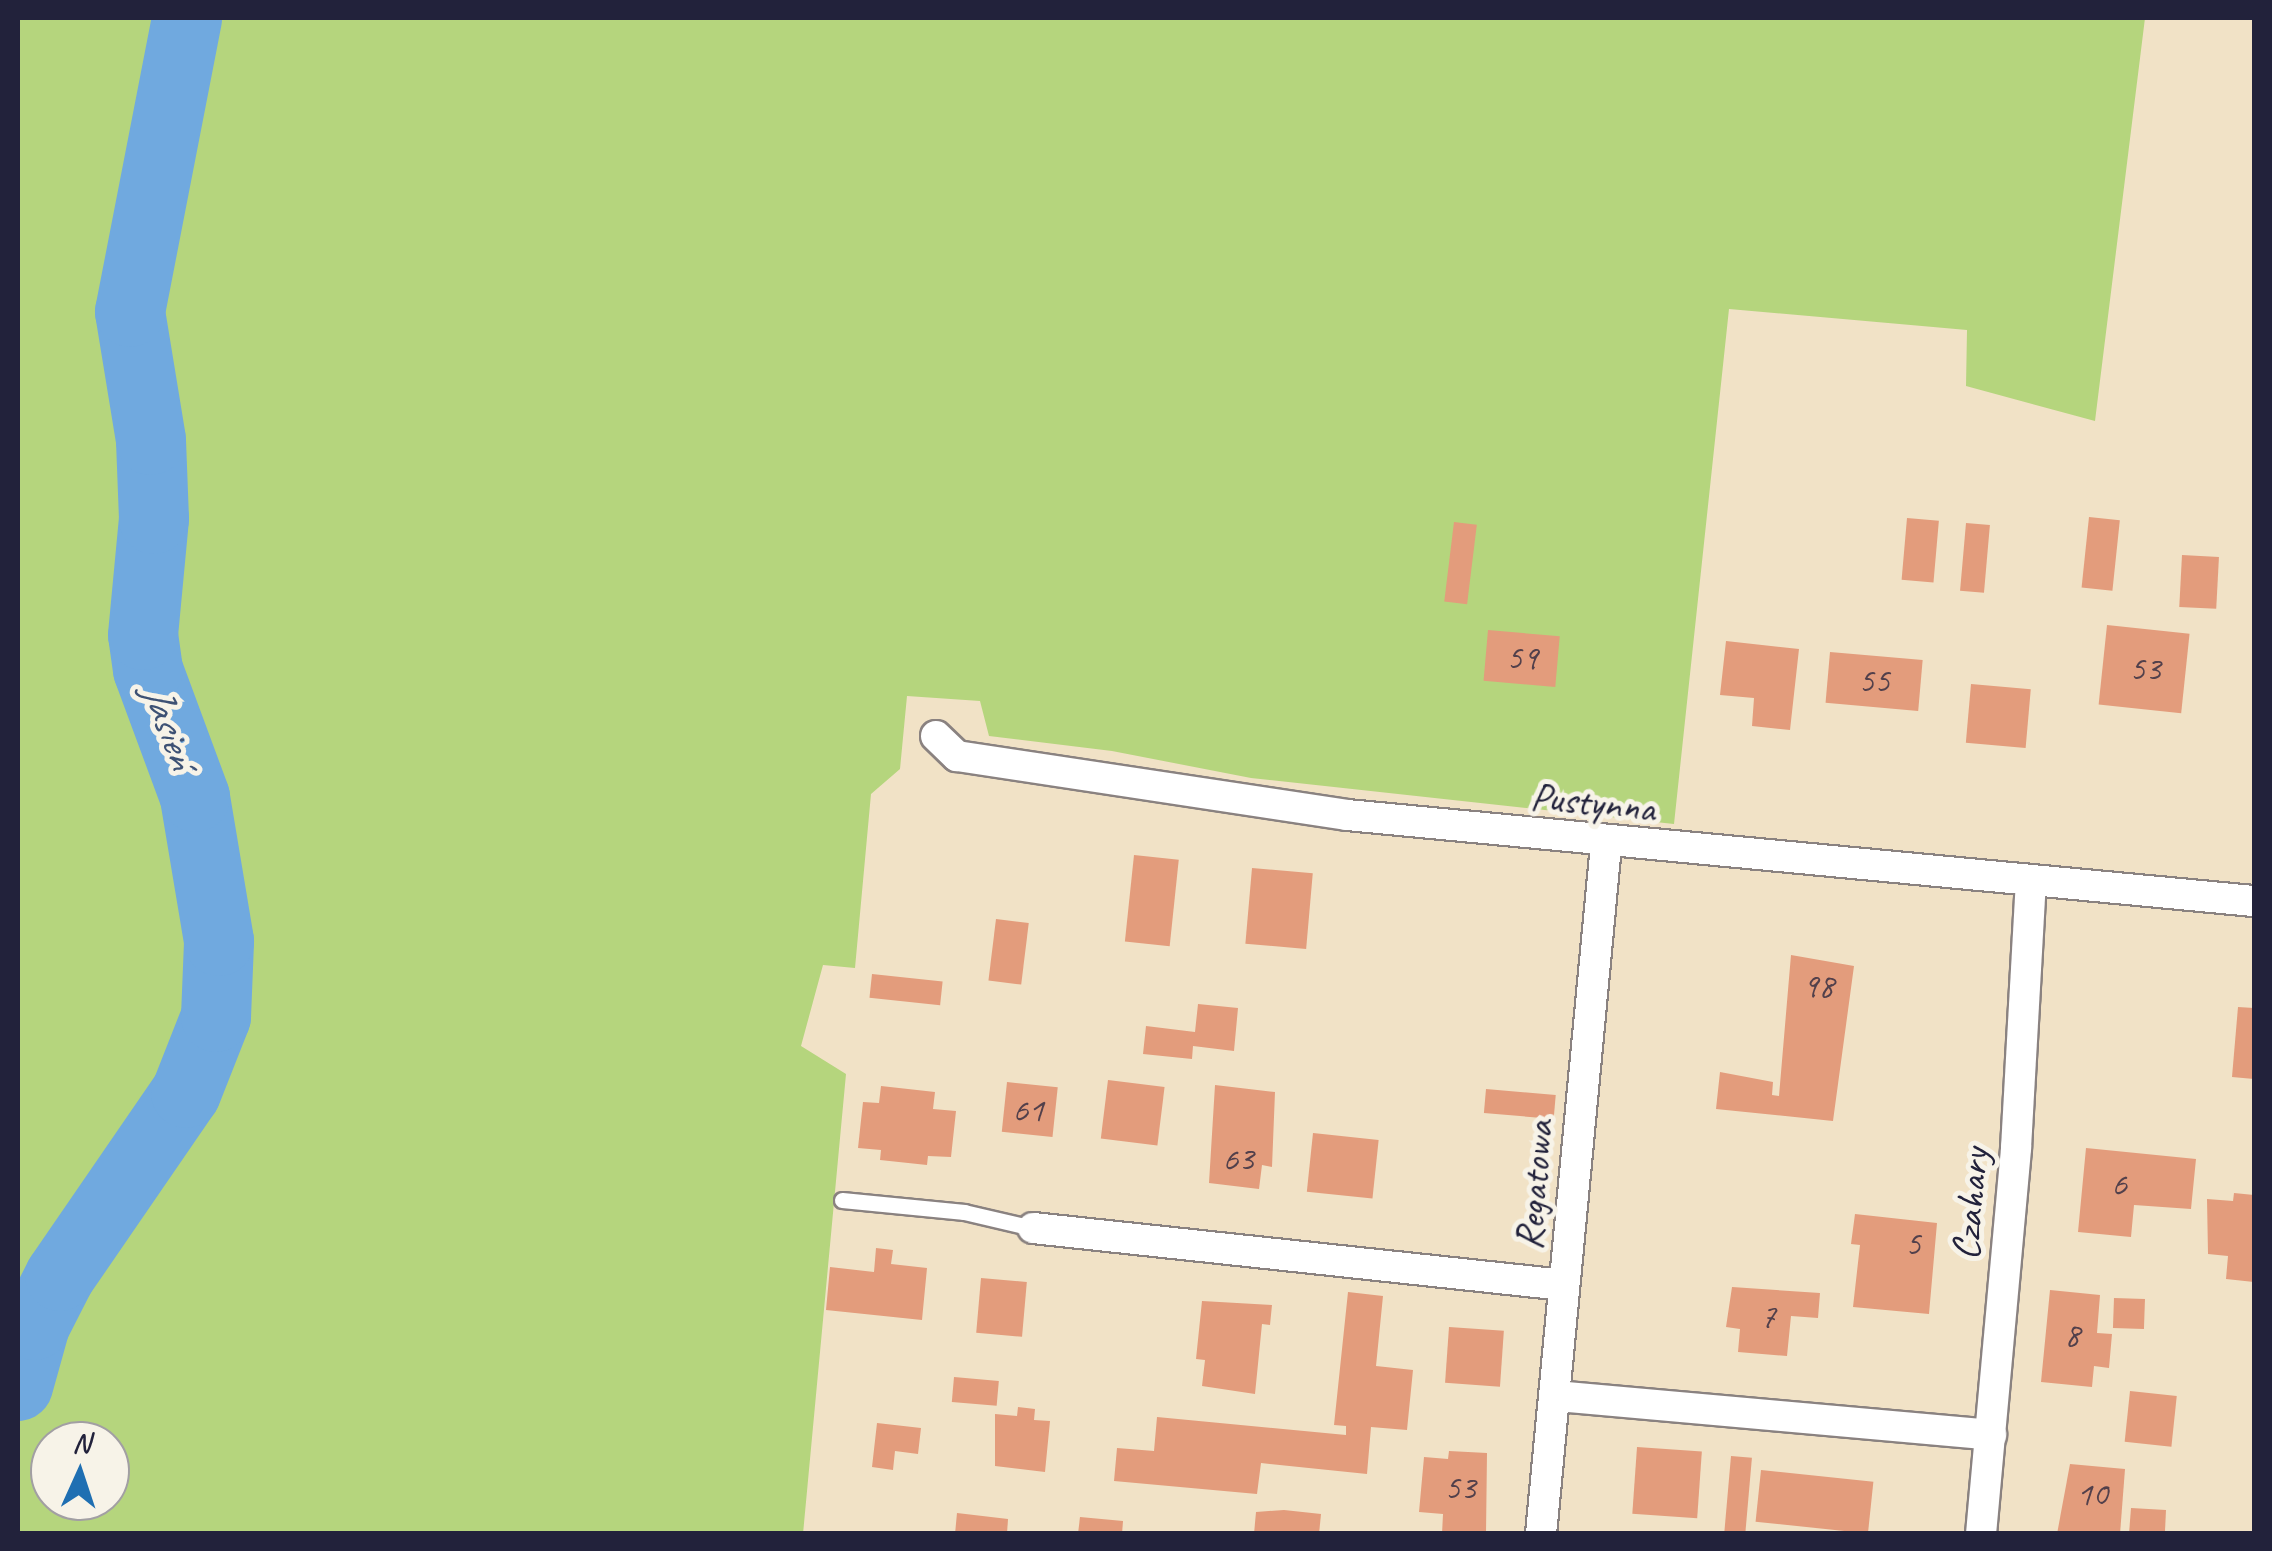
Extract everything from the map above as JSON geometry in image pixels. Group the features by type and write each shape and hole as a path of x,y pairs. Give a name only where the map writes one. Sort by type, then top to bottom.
{"street":[{"name":"Pustynna","path":"936,736 958,756 1217,798 1606,844 2254,901"},
{"name":"Regatowa","path":"1541,1534 1606,844"},
{"name":"Czahary","path":"1980,1534 2031,881"},
{"path":"1033,1228 1564,1285"},
{"path":"1556,1396 1990,1435"}],"lane":[{"path":"842,1200 964,1212 1033,1228"}],"green space":[{"path":"18,18 2145,18 2095,421 1966,386 1967,330 1729,309 1674,824 1251,778 1112,751 989,736 980,701 907,696 900,769 871,794 855,968 823,965 801,1046 846,1074 803,1534 18,1533"}],"building":[{"path":"2089,517 2120,520 2112,591 2082,588"},
{"path":"1907,518 1939,521 1933,583 1902,580"},
{"path":"1454,522 1477,525 1467,604 1444,601"},
{"path":"1966,523 1990,525 1984,593 1960,591"},
{"path":"2182,555 2219,557 2216,609 2179,607"},
{"path":"2107,625 2190,634 2181,713 2099,705"},
{"path":"1488,630 1560,636 1555,687 1484,681"},
{"path":"1726,641 1799,649 1790,730 1752,726 1754,698 1720,695"},
{"path":"1830,652 1923,660 1918,711 1826,703"},
{"path":"1971,684 2031,689 2026,748 1966,743"},
{"path":"1134,855 1179,860 1170,946 1125,942"},
{"path":"1252,868 1313,873 1306,949 1245,944"},
{"path":"996,919 1029,923 1021,985 988,981"},
{"path":"1791,955 1854,966 1833,1121 1716,1109 1720,1072 1773,1082 1772,1095 1779,1096"},
{"path":"872,974 943,981 940,1005 869,998"},
{"path":"1198,1004 1238,1008 1234,1051 1193,1046 1192,1059 1143,1054 1146,1026 1195,1032"},
{"path":"2238,1007 2254,1008 2254,1079 2232,1077"},
{"path":"1108,1080 1165,1087 1157,1146 1101,1139"},
{"path":"1007,1082 1058,1087 1052,1137 1002,1132"},
{"path":"1215,1085 1275,1092 1272,1167 1262,1165 1259,1189 1209,1183"},
{"path":"881,1086 935,1092 933,1109 956,1111 951,1157 928,1156 927,1165 880,1160 881,1150 858,1148 863,1102 879,1103"},
{"path":"1486,1089 1556,1095 1554,1119 1484,1113"},
{"path":"1313,1133 1379,1140 1372,1199 1307,1192"},
{"path":"2086,1148 2196,1159 2191,1209 2134,1205 2131,1237 2078,1232"},
{"path":"2234,1193 2254,1195 2254,1282 2226,1279 2228,1256 2208,1254 2207,1199 2233,1201"},
{"path":"1855,1214 1937,1223 1929,1314 1853,1307 1860,1245 1851,1244"},
{"path":"876,1248 893,1250 891,1264 927,1268 922,1320 826,1310 830,1267 874,1272"},
{"path":"981,1278 1027,1282 1022,1337 976,1333"},
{"path":"1732,1287 1820,1293 1818,1318 1791,1316 1787,1356 1738,1352 1740,1329 1726,1327"},
{"path":"2050,1290 2100,1295 2097,1333 2112,1334 2109,1368 2094,1366 2092,1387 2041,1382"},
{"path":"1348,1292 1383,1296 1376,1366 1413,1370 1407,1430 1371,1427 1367,1474 1261,1463 1257,1494 1114,1481 1117,1448 1154,1451 1157,1417 1346,1435 1346,1426 1334,1425"},
{"path":"2114,1298 2145,1299 2144,1329 2113,1328"},
{"path":"1202,1301 1272,1305 1270,1325 1262,1324 1255,1394 1202,1386 1205,1360 1196,1359"},
{"path":"1449,1327 1504,1331 1500,1387 1445,1383"},
{"path":"954,1377 999,1381 997,1406 952,1402"},
{"path":"2130,1391 2177,1396 2171,1447 2125,1442"},
{"path":"1018,1407 1035,1409 1034,1420 1050,1421 1045,1472 995,1466 995,1414 1017,1416"},
{"path":"877,1423 921,1428 918,1454 895,1451 893,1470 872,1467"},
{"path":"1637,1447 1702,1452 1697,1518 1632,1514"},
{"path":"1449,1451 1487,1453 1486,1534 1442,1534 1443,1514 1419,1512 1424,1457 1448,1459"},
{"path":"1731,1456 1752,1458 1745,1534 1724,1534"},
{"path":"2070,1464 2125,1469 2120,1534 2057,1534"},
{"path":"1761,1470 1873,1482 1868,1534 1756,1522"},
{"path":"2131,1508 2166,1510 2165,1531 2129,1534"},
{"path":"1256,1512 1321,1514 1319,1534 1254,1534"},
{"path":"957,1513 1008,1519 1007,1534 955,1534"},
{"path":"1080,1517 1123,1521 1122,1534 1078,1534"}],"waterway":[{"name":"Jasień","path":"18,1386 35,1325 60,1276 186,1093 216,1017 219,941 195,797 148,670 143,635 154,519 151,440 130,312 187,18"}]}
